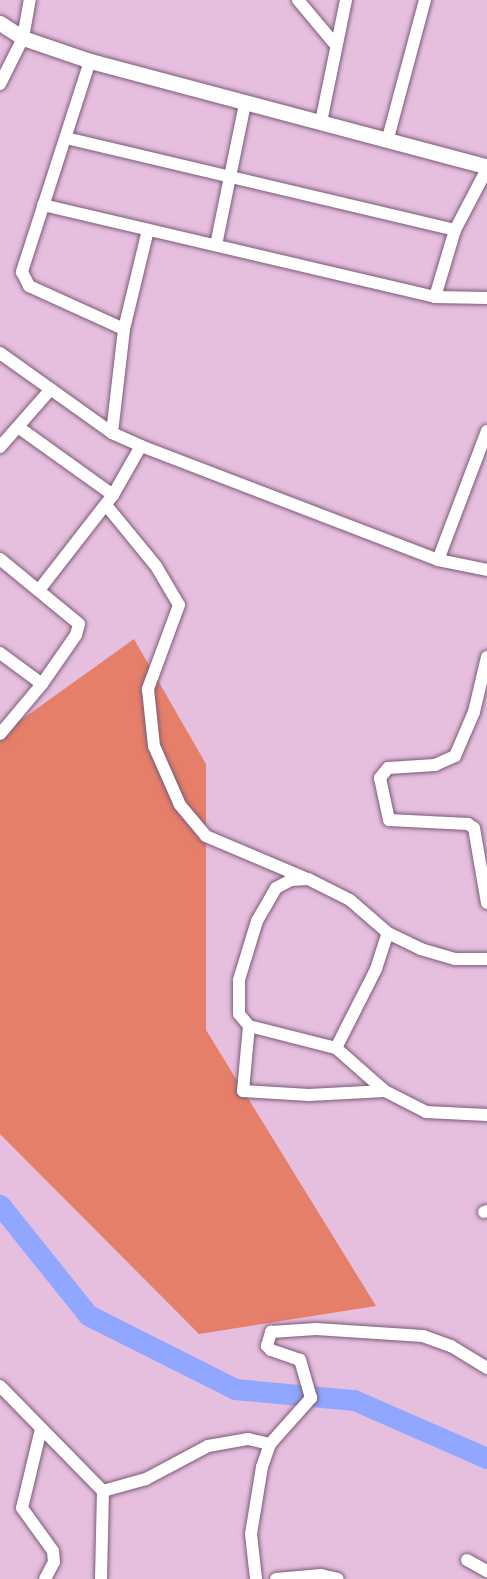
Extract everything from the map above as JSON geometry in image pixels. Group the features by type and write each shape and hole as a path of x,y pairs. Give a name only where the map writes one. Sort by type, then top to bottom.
{"street":[{"path":"0,84 23,38 30,0"},
{"path":"298,0 334,43"},
{"path":"321,122 334,43 346,0"},
{"path":"388,138 425,0"},
{"path":"0,23 23,38 90,61 245,104 388,138 487,168 455,230 435,297"},
{"path":"90,61 43,205 23,280 124,329"},
{"path":"216,245 245,104"},
{"path":"66,138 455,230"},
{"path":"43,205 435,297 487,297"},
{"path":"112,433 124,329 148,230"},
{"path":"0,353 112,433 438,560 487,570 487,575"},
{"path":"0,447 51,389"},
{"path":"18,427 110,500 156,566 179,605 148,689 154,746 180,805 206,836 308,879 350,900 388,933 455,959 487,959"},
{"path":"438,560 487,431"},
{"path":"39,590 110,500 141,446"},
{"path":"0,559 79,624 76,635 42,684 0,734"},
{"path":"0,652 42,684"},
{"path":"487,657 474,711 455,756 435,765 388,768 380,778 389,820 468,824 474,828 487,903"},
{"path":"308,879 291,880 276,888 256,921 239,980 239,1014 249,1026 336,1047 385,1091 426,1112 487,1115"},
{"path":"336,1047 376,969 388,933"},
{"path":"249,1026 243,1091 309,1095 385,1091"},
{"path":"256,1579 251,1559 253,1502 270,1444 311,1398 300,1360 271,1350 267,1346 271,1332 339,1330 423,1336 451,1346 487,1368"},
{"path":"0,1386 104,1491 101,1579"},
{"path":"41,1429 22,1508 53,1551 54,1562 45,1579"},
{"path":"104,1491 146,1479 208,1446 248,1439 270,1444"},
{"path":"466,1560 487,1571"},
{"path":"276,1579 321,1575 338,1579"}],"shaded area":[{"path":"134,639 206,764 206,1030 376,1306 199,1334 0,1134 0,735"}],"waterway":[{"path":"0,1205 88,1315 235,1389 354,1400 487,1458"}]}
